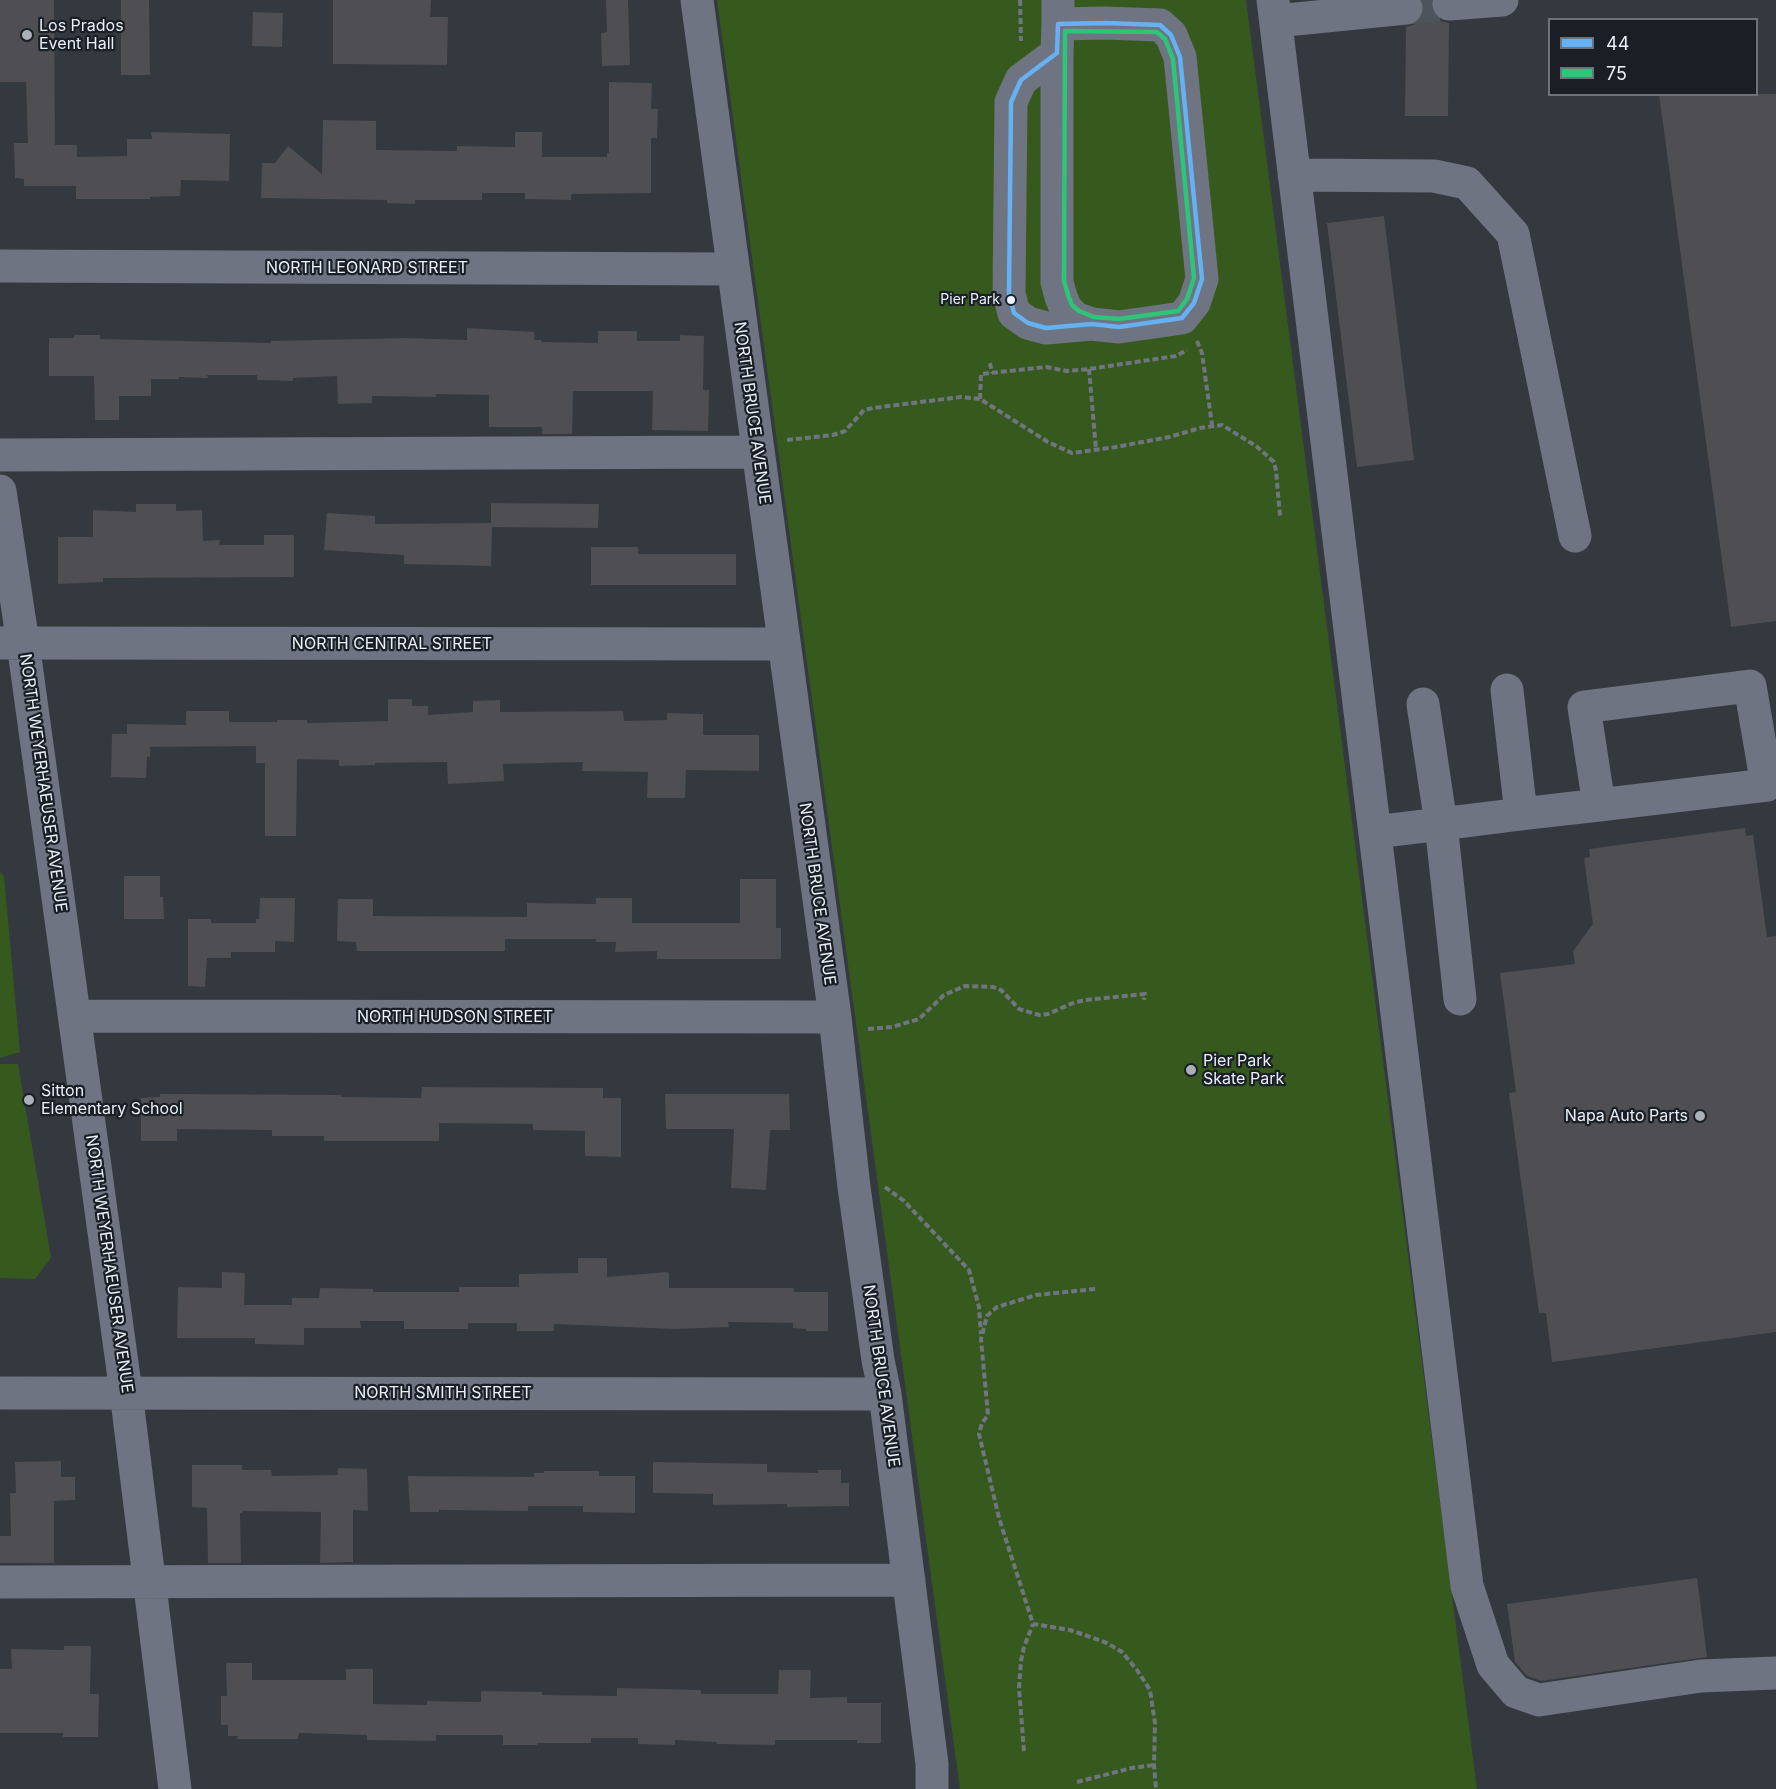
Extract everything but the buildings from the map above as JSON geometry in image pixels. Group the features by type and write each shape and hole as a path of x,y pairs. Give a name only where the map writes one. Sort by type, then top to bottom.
{"street":[{"name":"NORTH BRUCE AVENUE","path":"697,0 835,1025 854,1187 878,1360 885,1394 932,1764 932,1789"},
{"path":"1449,4 1502,0"},
{"path":"1406,8 1274,10 1467,1586 1493,1665 1516,1692 1539,1700 1701,1676 1776,1673"},
{"path":"1104,23 1160,25 1172,35 1180,57 1202,279 1194,303 1190,331 1092,324 1046,328 1028,323 1014,313 1009,294 1011,102 1021,80 1058,26 1104,23"},
{"path":"1058,26 1057,282 1066,309 1075,318 1092,324"},
{"path":"1294,175 1434,176 1467,183 1514,234 1575,536"},
{"name":"NORTH LEONARD STREET","path":"0,267 733,269"},
{"path":"0,455 757,448"},
{"name":"NORTH WEYERHAEUSER AVENUE","path":"0,491 12,644 75,1016 126,1392 175,1789"},
{"name":"NORTH CENTRAL STREET","path":"12,644 783,644"},
{"path":"1375,832 1767,785 1750,686 1584,707 1599,805"},
{"path":"1507,690 1521,814"},
{"path":"1423,704 1441,824 1460,999"},
{"name":"NORTH HUDSON STREET","path":"75,1016 835,1025"},
{"name":"NORTH SMITH STREET","path":"0,1393 885,1394"},
{"path":"0,1582 909,1580"}],"path":[{"path":"1020,0 1021,46"},
{"path":"980,399 981,374 1046,367 1067,371 1089,369 1176,356 1190,331"},
{"path":"1190,331 1202,353 1212,425"},
{"path":"990,363 992,373"},
{"path":"1089,369 1096,450"},
{"path":"757,448 845,431 864,410 961,397 980,399 1061,450 1072,453 1169,437 1212,425 1222,425 1256,446 1274,462 1280,516"},
{"path":"835,1025 908,1024 919,1019 944,995 964,986 993,987 1001,990 1019,1009 1039,1015 1048,1014 1085,1000 1145,994 1144,999"},
{"path":"854,1187 877,1185 888,1188 904,1201 969,1270 979,1307 988,1415 982,1424 980,1440 999,1518 1033,1624 1024,1647 1019,1688 1024,1751"},
{"path":"981,1339 987,1316 997,1307 1036,1295 1095,1289"},
{"path":"1033,1624 1070,1630 1107,1643 1122,1652 1137,1670 1150,1690 1155,1724 1156,1789"},
{"path":"1077,1782 1132,1768 1154,1765"}],"green space":[{"name":"Pier Park","path":"717,0 1246,0 1477,1789 960,1789"},
{"path":"0,872 4,876 20,1052 0,1058"},
{"path":"0,1064 18,1064 51,1258 35,1279 0,1278"}],"tunnel":[{"path":"1406,8 1449,4"}],"transit line":[{"name":"44","path":"1105,23 1160,25 1171,35 1180,57 1202,279 1194,303 1182,318 1119,327 1092,324 1046,328 1028,323 1014,313 1009,294 1011,102 1021,80 1057,53 1058,24 1105,23"},
{"name":"75","path":"1065,31 1157,32 1165,39 1173,59 1194,278 1187,299 1178,311 1119,319 1094,317 1079,311 1072,305 1064,281 1065,31"}],"place":[{"name":"Los Prados Event Hall","path":"27,35"},
{"name":"Pier Park","path":"1011,300"},
{"name":"Pier Park Skate Park","path":"1191,1070"},
{"name":"Sitton Elementary School","path":"29,1100"},
{"name":"Napa Auto Parts","path":"1700,1116"}]}
